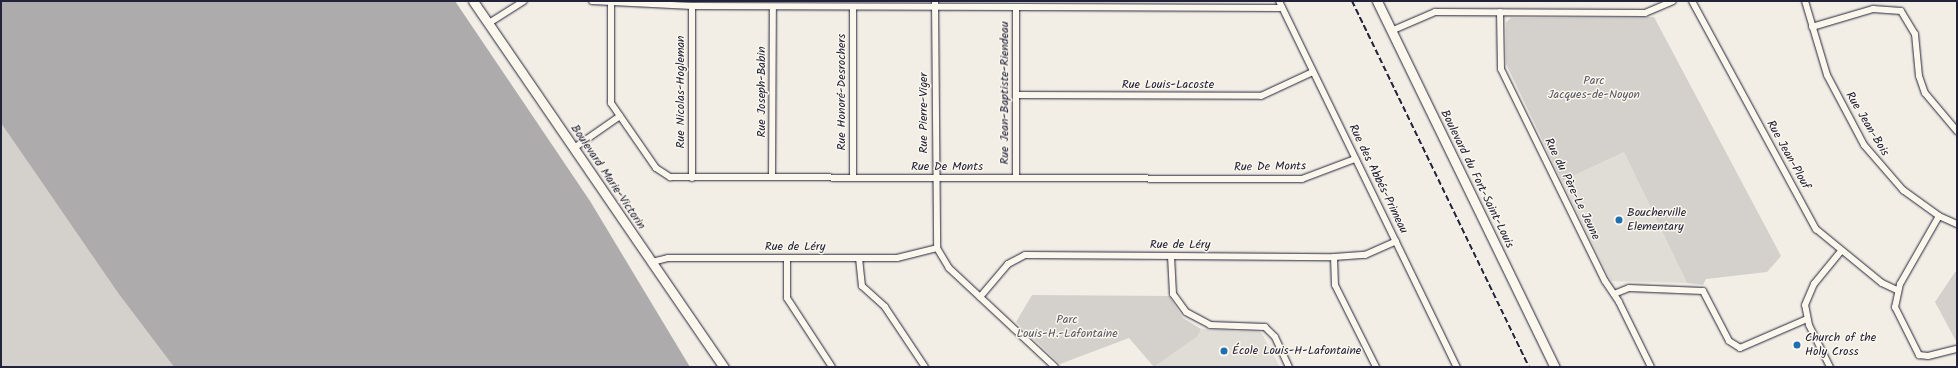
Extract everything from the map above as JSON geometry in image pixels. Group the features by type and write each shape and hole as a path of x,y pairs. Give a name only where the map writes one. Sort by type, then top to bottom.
{"street":[{"name":"Boulevard Marie-Victorin","path":"473,1 724,367"},
{"path":"489,24 524,1"},
{"path":"592,1 692,6 773,7 853,7 935,4 1016,8 1282,8"},
{"name":"Rue des Abbés-Primeau","path":"1279,1 1457,367"},
{"name":"Boulevard du Fort-Saint-Louis","path":"1377,1 1554,367"},
{"path":"1391,31 1435,12 1645,13 1673,1"},
{"name":"Rue Jean-Plouf","path":"1692,1 1813,224 1841,251 1882,283 1897,290"},
{"name":"Rue Jean-Bois","path":"1805,1 1812,27 1833,87 1864,145 1894,182 1939,216 1957,224"},
{"name":"Rue De Monts","path":"611,2 610,99 659,172 670,177 1302,179 1355,159"},
{"name":"Rue Pierre-Viger","path":"935,4 935,178 937,248 949,268 1055,367"},
{"name":"Rue Nicolas-Hogleman","path":"692,6 692,178"},
{"name":"Rue Joseph-Babin","path":"772,177 773,7"},
{"name":"Rue Honoré-Desrochers","path":"853,7 853,178"},
{"name":"Rue Jean-Baptiste-Riendeau","path":"1016,8 1016,178"},
{"path":"1812,27 1873,9 1902,10 1915,34 1924,89 1957,131"},
{"name":"Rue du Père-Le Jeune","path":"1500,12 1502,69 1651,367"},
{"name":"Rue Louis-Lacoste","path":"1017,95 1262,96 1314,72"},
{"path":"574,148 620,116"},
{"path":"1939,216 1897,290 1896,311 1914,351 1928,356 1957,348"},
{"name":"Rue de Léry","path":"980,297 1008,264 1020,256 1334,257 1365,255 1396,241"},
{"name":"Rue de Léry","path":"652,262 668,258 903,257 937,248"},
{"path":"1830,367 1807,318 1807,297 1841,251"},
{"path":"1170,256 1173,294 1186,312 1210,326 1264,327 1274,337 1289,367"},
{"path":"1334,257 1336,285 1376,367"},
{"path":"787,258 789,302 832,367"},
{"path":"859,258 862,286 885,307 925,367"},
{"path":"1614,294 1629,288 1703,291 1729,341 1740,348 1807,318"}],"shaded area":[{"path":"1,1 455,1 590,201 690,367 174,367 118,293 1,123"},
{"name":"Boucherville Elementary","path":"1624,152 1687,283 1611,281 1562,181"},
{"name":"École Louis-H-Lafontaine","path":"1201,329 1261,332 1280,367 1154,367 1198,336"}],"green space":[{"name":"Parc Jacques-de-Noyon","path":"1654,17 1781,256 1767,272 1706,279 1703,285 1687,283 1624,152 1562,181 1506,64 1506,22 1511,18"},
{"path":"1,123 118,293 174,367 1,367"},
{"path":"1955,272 1957,272 1957,343 1935,302"},
{"name":"Parc Louis-H.-Lafontaine","path":"1032,295 1169,296 1183,318 1201,329 1198,336 1154,367 1129,338 1060,364 1016,322"}],"railway":[{"path":"1352,1 1529,367"}],"place":[{"name":"Boucherville Elementary","path":"1619,220"},
{"name":"Church of the Holy Cross","path":"1797,345"},
{"name":"École Louis-H-Lafontaine","path":"1224,351"}]}
